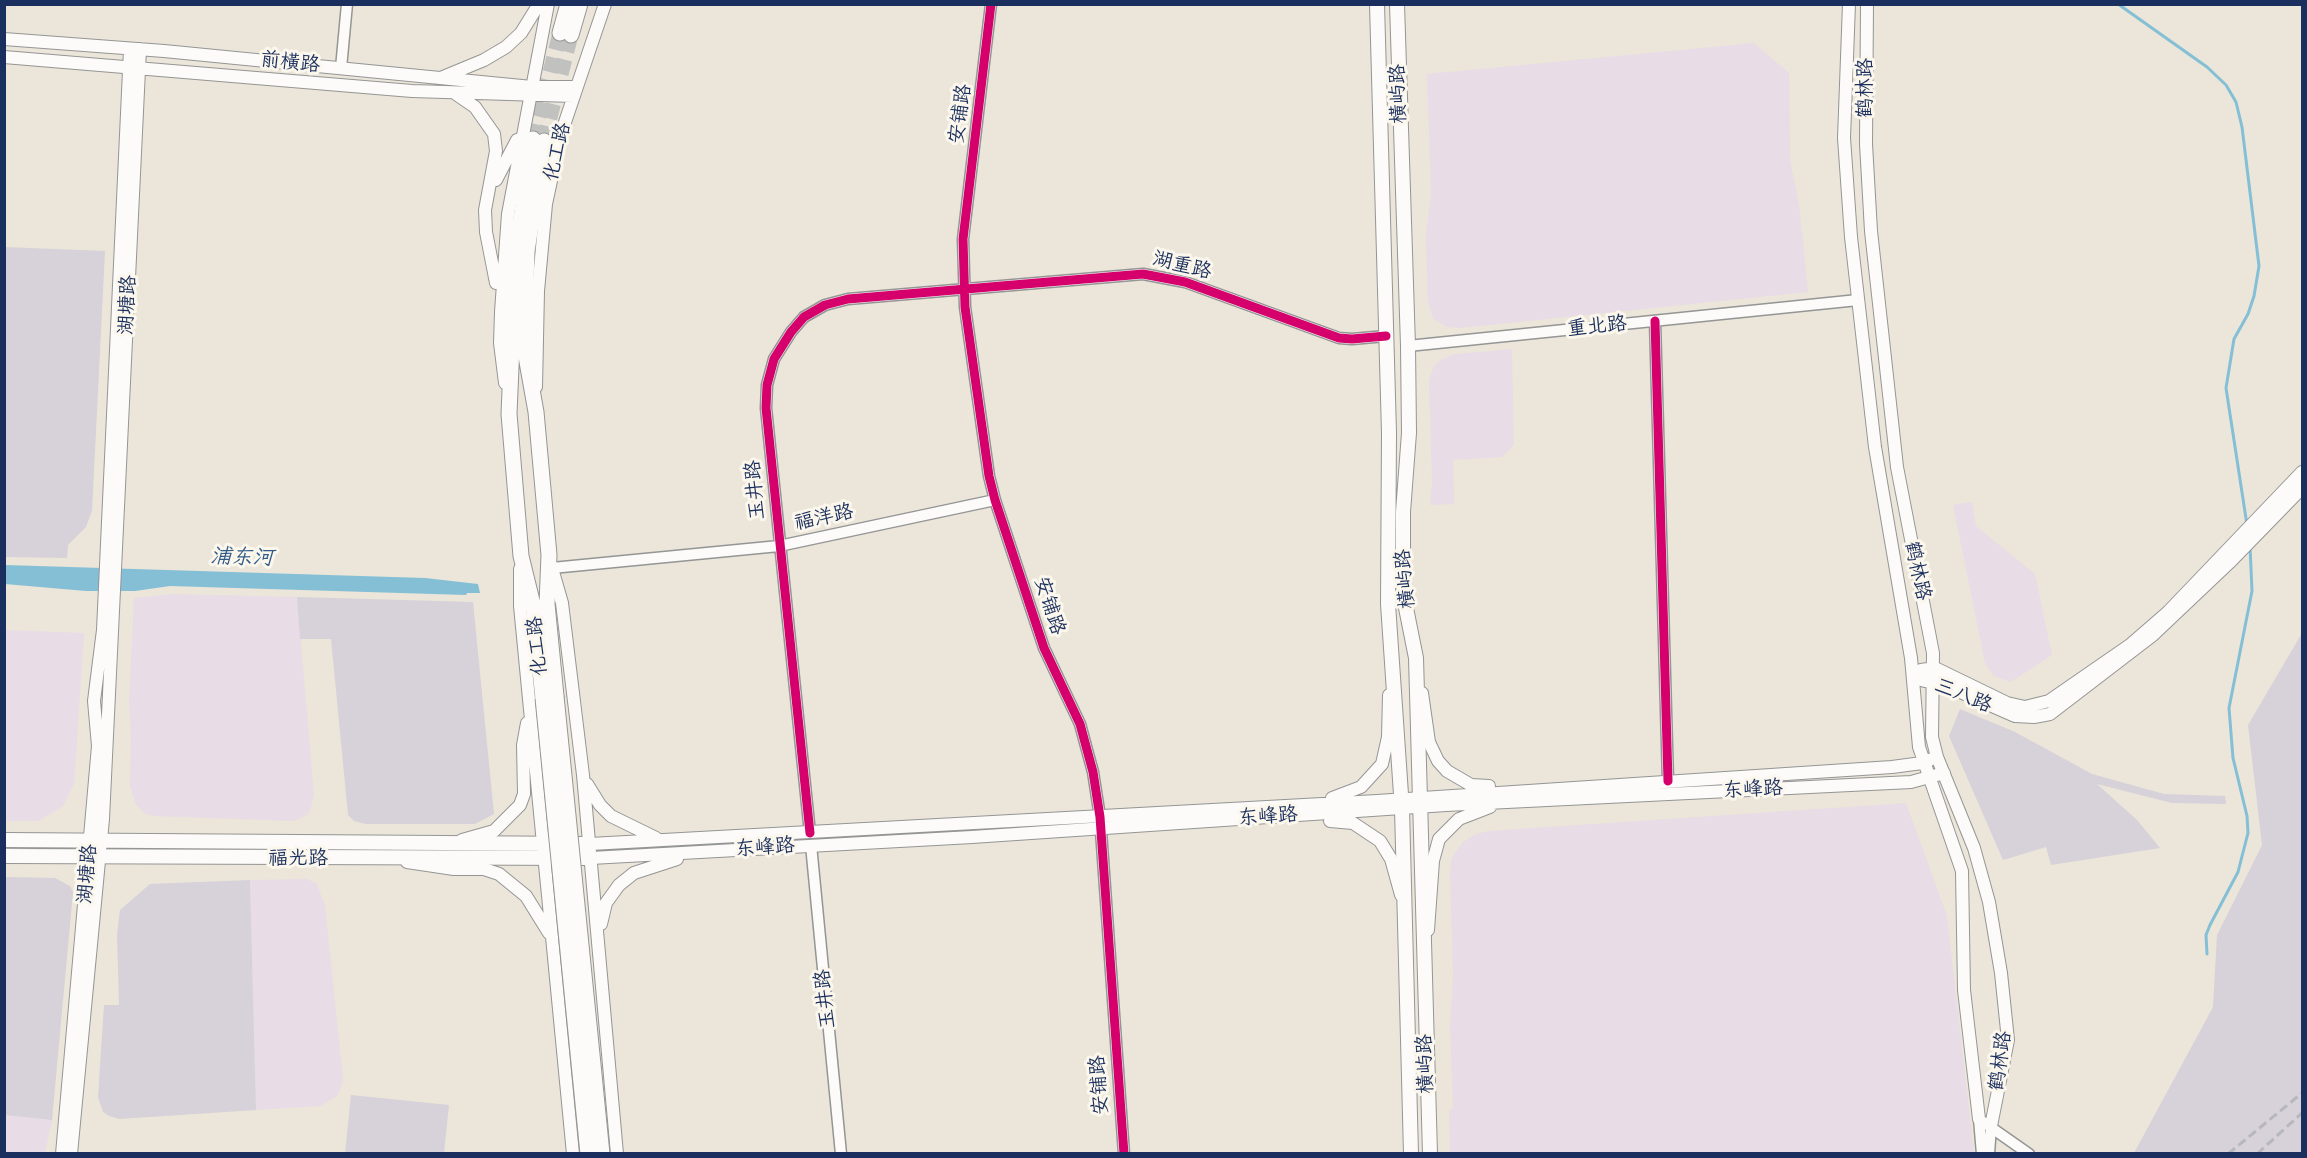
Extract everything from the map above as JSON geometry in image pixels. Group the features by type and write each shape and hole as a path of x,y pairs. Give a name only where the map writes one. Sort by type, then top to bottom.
{"highway":[{"path":"568,4 566,34 580,4"},
{"name":"化工路","path":"533,136 524,345 536,412 550,561 543,699 602,1154"},
{"name":"化工路","path":"533,136 516,251 510,414 521,556 533,605 588,1154"}],"main road":[{"path":"441,78 484,60 506,47 521,33 539,4"},
{"path":"510,414 500,343 508,214 533,136 531,92 548,4"},
{"name":"化工路","path":"536,412 542,244 553,168 574,92 605,4"},
{"name":"横屿路","path":"1377,4 1389,433 1388,604 1401,804 1411,1154"},
{"name":"横屿路","path":"1396,4 1408,346 1409,433 1403,512 1403,572 1404,598 1416,658 1430,1154"},
{"name":"鹤林路","path":"1849,4 1844,138 1858,300 1879,474 1913,678 1922,763 1962,871 1964,990 1979,1119"},
{"name":"鹤林路","path":"1867,4 1866,144 1874,259 1897,467 1935,668 1932,737 1937,757 1979,865 2001,974 2008,1040 1991,1126"},
{"name":"前横路","path":"4,39 441,78 531,92"},
{"name":"湖塘路","path":"71,1154 96,841 112,561 135,49"},
{"name":"前横路","path":"4,57 455,94 574,92"},
{"path":"455,94 475,107 494,134 496,151 491,190 485,210 486,232 501,312"},
{"path":"491,190 533,136"},
{"path":"2270,515 2302,472"},
{"path":"2228,559 2270,515 2302,488"},
{"name":"三八路","path":"2228,559 2153,635 2050,714 2034,717 2015,716 1935,683 1913,678 1921,669 1935,668 2007,703 2025,707 2041,704 2058,696 2136,639 2228,559"},
{"path":"550,561 562,603 583,775 617,1154"},
{"path":"1416,658 1429,742 1438,761 1447,771 1475,786 1530,783 1574,787"},
{"path":"1296,805 1349,794 1368,782 1380,769 1388,744 1391,661"},
{"path":"543,699 542,843 573,1154"},
{"path":"448,844 494,831 520,805 524,794 523,745 543,699"},
{"name":"东峰路","path":"1100,822 1264,818 1574,787 1922,763 1937,757"},
{"name":"东峰路","path":"1421,802 1503,802 1911,782 1944,773"},
{"path":"583,775 592,794 611,816 637,831 663,840"},
{"path":"1425,955 1432,897 1433,861 1439,839 1459,819 1503,802"},
{"name":"东峰路","path":"590,844 663,840 810,839 1100,822 1296,805 1401,804"},
{"path":"1264,818 1279,824 1346,821 1369,831 1380,841 1391,859 1405,912"},
{"name":"东峰路","path":"591,858 704,852 810,839"},
{"name":"福光路","path":"4,840 590,844"},
{"path":"599,958 603,911 619,885 634,873 656,864 704,852"},
{"name":"福光路","path":"4,856 388,860 591,858"},
{"name":"湖塘路","path":"62,1154 95,857"},
{"path":"388,860 454,869 484,869 499,874 526,896 552,938"}],"street":[{"path":"341,68 346,4"},
{"name":"安铺路","path":"991,4 986,66 966,205 962,253 963,287 988,476 1044,648 1083,734 1093,772 1100,822 1124,1154"},
{"name":"湖重路","path":"963,287 1151,274 1185,282 1339,338 1386,336"},
{"name":"玉井路","path":"841,1154 779,546 766,408 767,386 774,359 791,332 811,312 839,300 963,287"},
{"name":"重北路","path":"1408,346 1858,300"},
{"path":"1655,321 1668,781"},
{"name":"福洋路","path":"550,561 779,546 995,500"},
{"path":"1979,1119 2013,1140 2029,1154"},
{"path":"1979,1119 1982,1154"},
{"path":"1989,1154 1991,1126"}],"shaded area":[{"path":"1754,43 1789,73 1790,160 1799,204 1808,292 1461,328 1446,327 1433,318 1428,302 1426,236 1431,194 1427,74"},
{"path":"5,247 105,251 92,511 86,527 68,545 67,558 5,557"},
{"path":"1512,349 1514,445 1502,457 1453,460 1454,504 1430,505 1432,482 1429,381 1433,368 1440,360 1455,354"},
{"path":"1972,502 1976,526 2035,574 2052,655 2011,682 1994,676 1985,663 1953,505"},
{"path":"172,594 297,597 314,795 310,811 305,816 293,821 153,816 146,814 136,805 130,786 129,702 134,598"},
{"path":"297,597 473,602 494,814 475,824 366,824 354,821 348,815 331,639 300,639"},
{"path":"5,630 84,633 74,784 63,806 38,821 5,821"},
{"path":"2302,633 2302,1153 2134,1153 2213,1007 2217,935 2262,845 2248,725"},
{"path":"1960,709 2015,732 2092,774 2164,794 2225,796 2226,804 2172,803 2097,784 2137,820 2160,848 2051,865 2046,847 2003,860 1949,736"},
{"path":"1906,803 1947,916 1974,1153 1450,1153 1449,1111 1453,1108 1450,1025 1453,977 1450,872 1452,857 1463,842 1476,834 1488,831"},
{"path":"5,877 55,878 70,886 73,892 52,1120 5,1115"},
{"path":"307,879 317,884 325,906 343,1079 337,1096 321,1106 256,1110 250,880"},
{"path":"250,880 256,1110 119,1119 109,1116 103,1112 98,1097 104,1005 119,1005 117,934 120,910 150,884"},
{"path":"351,1095 449,1105 444,1153 345,1153"},
{"path":"5,1115 52,1120 45,1153 5,1153"}],"water":[{"path":"5,565 425,578 478,584 480,593 467,593 466,595 170,586 135,591 86,591 5,584"}],"waterway":[{"path":"2118,4 2207,67 2226,85 2236,102 2242,127 2259,266 2254,296 2248,314 2234,339 2226,388 2247,525"},
{"path":"2207,954 2206,935 2238,872 2248,833 2247,816 2233,758 2229,708 2252,591 2250,546"}],"tunnel":[{"path":"533,139 560,33"},
{"path":"544,141 571,35"}],"railway":[{"path":"2228,1154 2302,1093"},
{"path":"2257,1154 2302,1113"}],"cycle path":[{"path":"991,4 963,239 965,307 989,476 995,500 1044,648 1080,724 1093,772 1100,817 1124,1154"},
{"path":"810,833 766,408 767,385 774,359 791,332 804,317 825,305 848,299 1143,274 1185,282 1339,338 1386,336"},
{"path":"1655,321 1668,781"}],"water label":[{"name":"浦东河","path":"242,558"}]}
